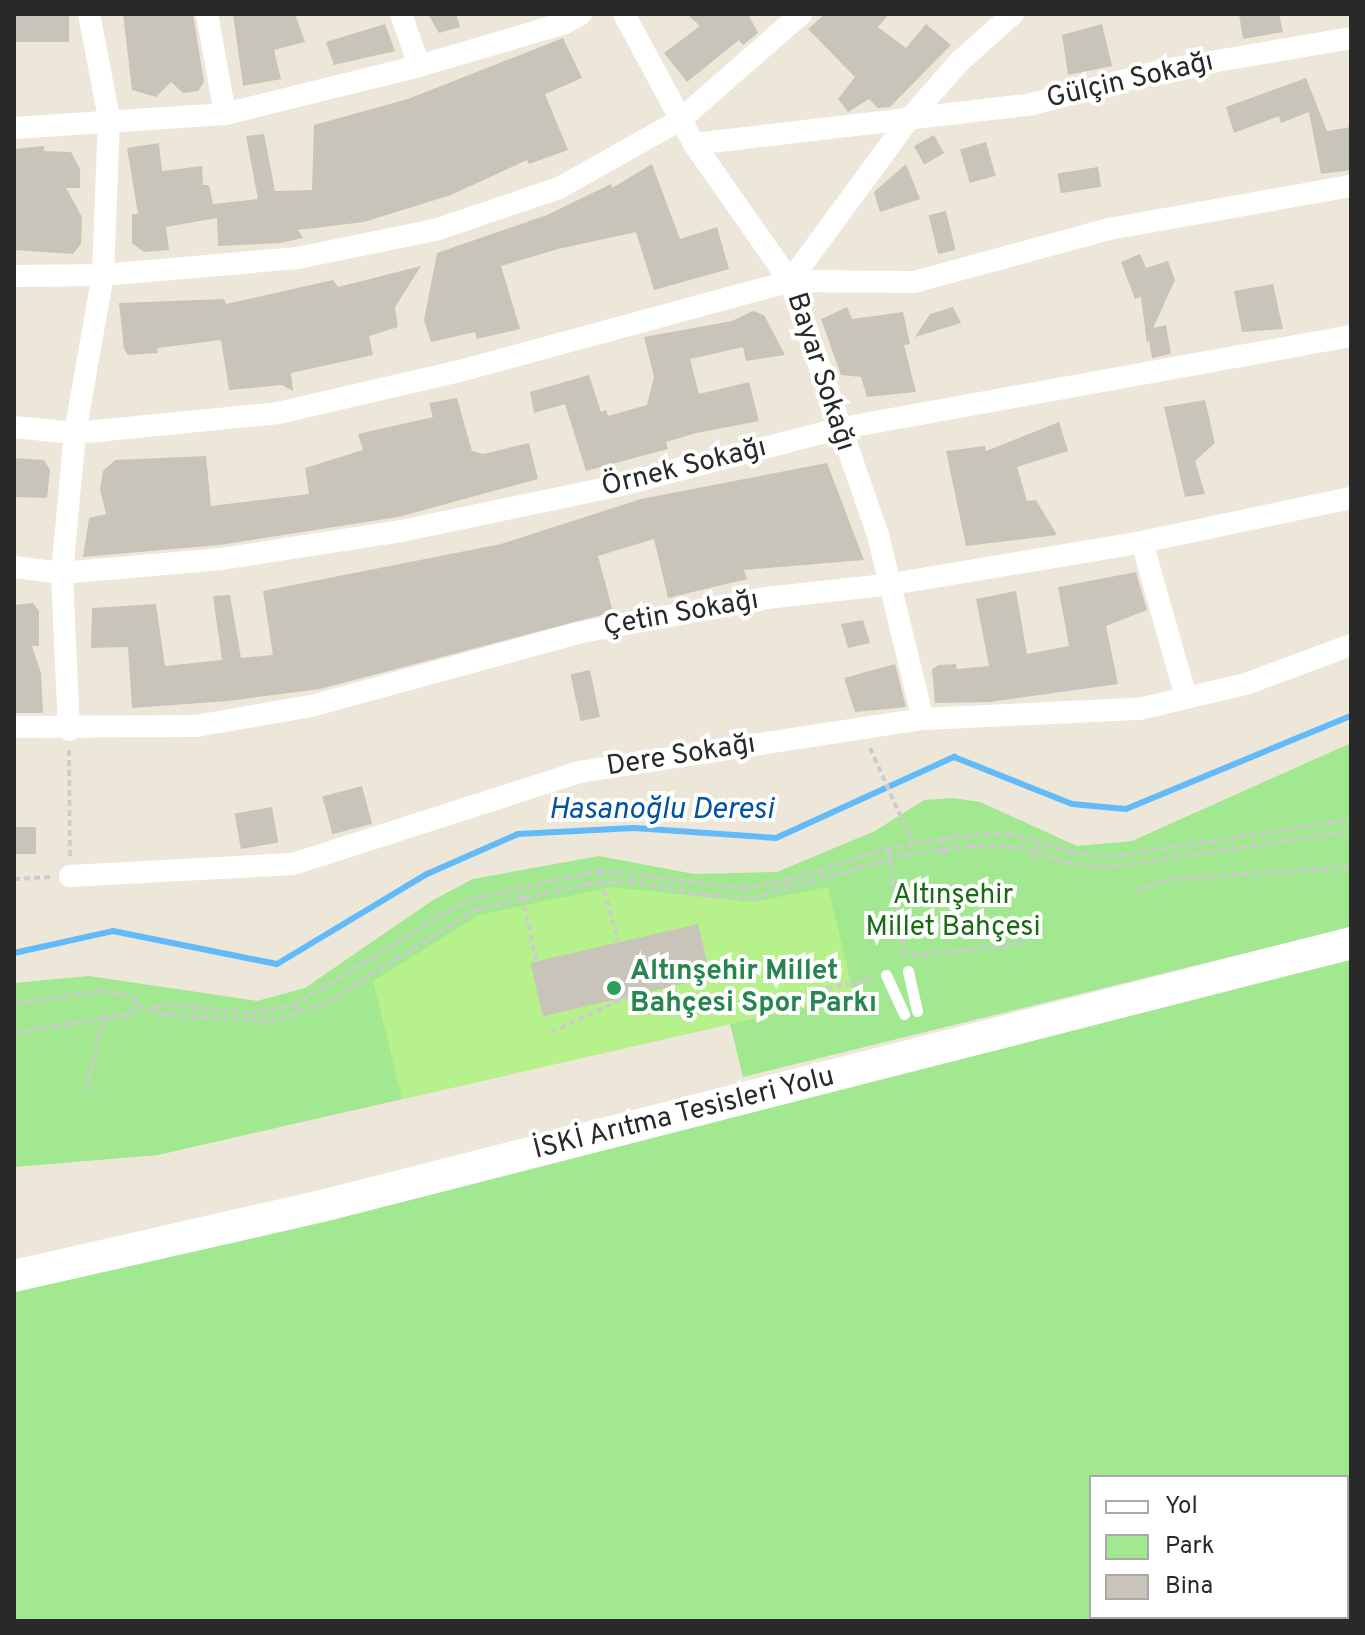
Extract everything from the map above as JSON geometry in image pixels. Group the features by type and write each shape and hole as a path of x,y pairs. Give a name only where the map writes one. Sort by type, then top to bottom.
{"main road":[{"name":"İSKİ Arıtma Tesisleri Yolu","path":"14,1276 315,1207 1351,943"}],"street":[{"path":"69,730 62,573 75,433 103,275 109,118 89,14"},
{"path":"207,14 225,114"},
{"path":"401,14 419,66"},
{"path":"14,128 109,118 225,114 419,66 565,23 581,14"},
{"name":"Bayar Sokağı","path":"624,14 694,144 790,281 837,429 892,584 923,719"},
{"path":"14,276 103,275 298,258 435,230 559,188 680,120 801,14"},
{"path":"790,281 909,119 959,62 1013,14"},
{"name":"Gülçin Sokağı","path":"694,144 1032,104 1164,70 1351,38"},
{"path":"14,427 75,433 278,413 456,372 790,281 914,282 1109,229 1351,186"},
{"name":"Örnek Sokağı","path":"14,567 62,573 221,559 401,531 617,486 837,429 1351,336"},
{"name":"Çetin Sokağı","path":"14,727 69,730 196,726 311,706 577,633 766,598 892,584 1142,542 1351,498"},
{"path":"1142,542 1186,698"},
{"name":"Dere Sokağı","path":"70,876 293,864 579,772 923,719 1139,709 1246,684 1351,645"}],"lane":[{"path":"908,971 917,1011"},
{"path":"886,975 904,1014"}],"path":[{"path":"14,879 70,876 69,730"},
{"path":"872,754 905,819 913,844"},
{"path":"154,1008 163,1004 251,1013 294,1005 456,906 520,886 599,871 744,888 789,880 887,849 942,839 1009,833 1101,857 1351,819"},
{"path":"138,1006 154,1008 162,1014 252,1022 307,1011 456,918 522,897 602,882 630,881 704,895 753,898 889,859 944,849 1000,844 1103,868 1351,831"},
{"path":"942,839 944,859"},
{"path":"1032,859 1039,841"},
{"path":"1180,845 1182,856"},
{"path":"887,849 908,971"},
{"path":"1135,891 1172,879 1351,867"},
{"path":"599,871 618,942"},
{"path":"520,886 536,960"},
{"path":"906,957 1025,943"},
{"path":"551,1032 629,996 709,1011 886,975"},
{"path":"14,1003 103,991 134,997 138,1006"},
{"path":"14,1033 130,1014 138,1006"},
{"path":"86,1090 104,1018"}],"green space":[{"name":"Altınşehir Millet Bahçesi","path":"1351,743 1351,927 743,1077 730,1024 158,1155 14,1167 14,983 89,976 257,1001 305,988 433,900 473,879 599,856 694,874 777,872 875,831 924,800 953,798 980,802 1077,846 1132,841"},
{"name":"Altınşehir Millet Bahçesi Spor Parkı","path":"612,887 752,902 828,887 854,996 402,1099 373,981 479,915"},
{"path":"1351,960 1351,1621 14,1621 14,1292"}],"building":[{"path":"14,14 69,14 69,42 14,42"},
{"path":"123,14 193,14 204,82 198,91 183,93 171,82 156,97 132,90"},
{"path":"233,14 295,14 305,42 274,50 281,79 243,86"},
{"path":"428,14 456,14 460,27 439,33"},
{"path":"687,14 748,14 758,33 743,45 739,40 687,82 664,53 700,26"},
{"path":"825,14 889,14 878,27 906,48 926,24 951,45 890,107 878,108 869,99 848,112 838,99 855,77 808,29"},
{"path":"1239,14 1279,14 1283,32 1243,39"},
{"path":"385,24 395,51 334,65 326,42"},
{"path":"1102,24 1112,66 1068,75 1062,35"},
{"path":"563,38 582,78 545,94 568,150 529,164 527,160 451,195 364,222 298,230 303,238 280,243 218,246 217,218 166,227 169,250 144,252 132,243 132,214 138,214 127,148 159,143 162,171 202,166 203,185 209,185 213,204 258,199 246,136 264,134 275,191 312,190 314,125 408,99"},
{"path":"1306,78 1327,131 1351,127 1351,170 1321,174 1309,112 1281,123 1279,116 1234,133 1226,107"},
{"path":"934,135 944,153 924,165 914,146"},
{"path":"986,142 996,176 970,183 960,149"},
{"path":"44,146 44,151 71,152 80,169 80,188 66,188 82,217 81,244 73,254 14,250 14,149"},
{"path":"652,164 680,239 717,227 729,269 654,290 636,232 558,249 501,266 520,329 477,339 475,332 431,342 424,320 437,253 547,215 611,184 612,188"},
{"path":"906,164 920,199 880,212 874,192"},
{"path":"1098,167 1101,187 1061,193 1058,173"},
{"path":"946,211 956,250 938,254 929,215"},
{"path":"1140,254 1146,268 1168,261 1175,280 1153,328 1166,325 1171,354 1152,358 1149,340 1147,344 1141,297 1135,299 1121,262"},
{"path":"421,266 395,307 398,327 369,336 373,355 291,373 293,391 282,385 229,390 221,340 157,348 158,353 128,355 124,349 119,303 224,299 226,304 333,280 338,287"},
{"path":"1273,284 1283,329 1242,332 1234,291"},
{"path":"847,307 852,319 903,312 910,344 904,345 916,392 867,397 861,377 841,375 821,319"},
{"path":"953,307 961,323 915,337 930,314"},
{"path":"753,311 764,315 785,355 746,361 743,347 690,359 699,394 749,382 759,421 696,433 666,442 668,449 586,471 565,404 534,413 530,392 589,375 601,412 606,410 608,416 647,405 654,377 644,337 732,321"},
{"path":"457,398 472,451 483,454 529,443 538,479 398,517 219,545 83,557 89,518 106,514 100,490 103,471 115,460 206,456 211,506 309,494 305,468 363,450 358,434 433,417 429,403"},
{"path":"1205,400 1215,443 1195,461 1205,494 1185,497 1164,407"},
{"path":"1059,422 1068,451 1017,467 1027,501 1036,500 1057,535 966,546 946,451 985,446 986,451"},
{"path":"14,458 44,460 50,470 47,498 14,497"},
{"path":"827,463 864,560 744,570 747,579 668,598 654,539 598,556 613,612 320,689 228,701 132,708 128,647 91,648 92,608 156,604 165,666 222,660 213,596 230,595 241,658 273,655 263,591 501,544 641,499"},
{"path":"1136,572 1147,610 1106,626 1118,684 990,702 935,703 932,669 939,665 956,664 957,669 989,666 976,599 1016,591 1027,654 1069,646 1058,587"},
{"path":"33,603 39,611 39,646 32,646 41,673 43,713 14,713 14,605"},
{"path":"863,620 870,643 848,648 841,624"},
{"path":"895,664 906,707 855,712 844,678"},
{"path":"590,670 600,717 580,721 570,674"},
{"path":"362,786 372,824 332,834 322,797"},
{"path":"272,807 278,842 241,849 235,814"},
{"path":"14,827 36,827 36,854 14,854"},
{"path":"698,924 710,978 543,1016 530,963"}],"waterway":[{"name":"Hasanoğlu Deresi","path":"14,953 113,931 277,964 427,874 518,834 634,828 776,838 954,757 1072,804 1126,809 1351,716"}],"place":[{"name":"Altınşehir Millet Bahçesi Spor Parkı","path":"614,988"}]}
